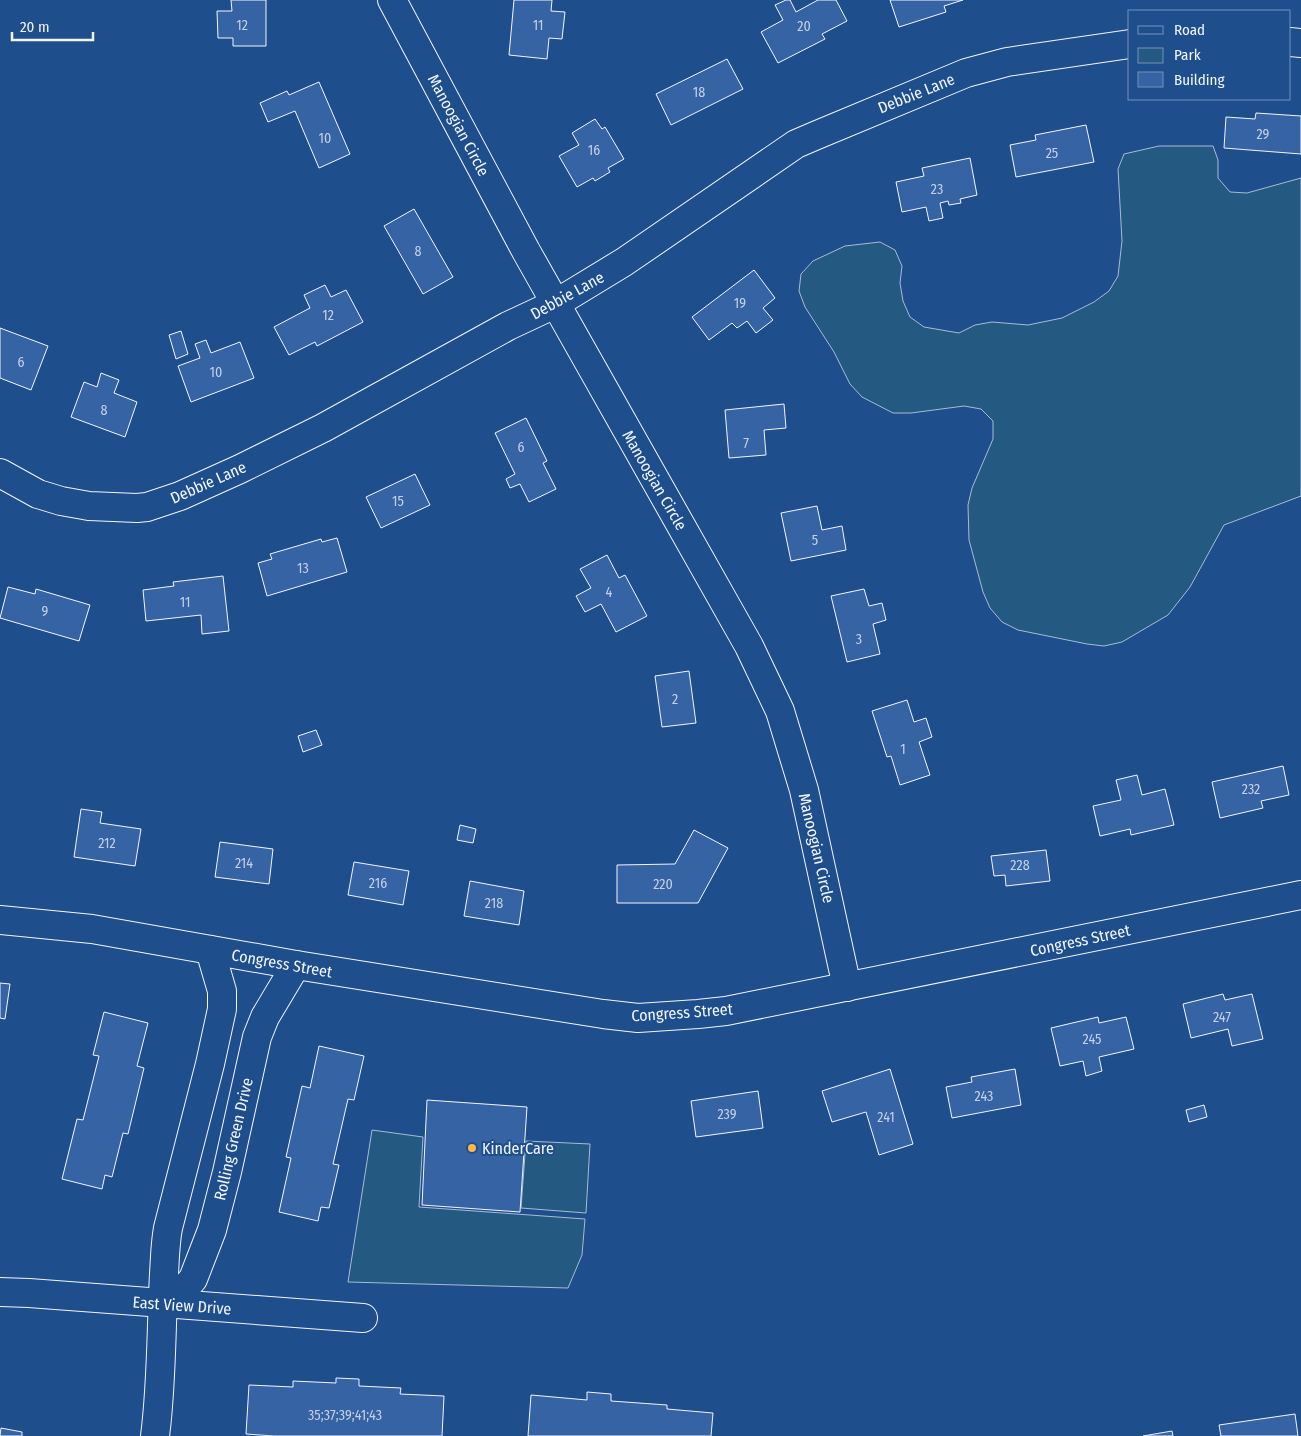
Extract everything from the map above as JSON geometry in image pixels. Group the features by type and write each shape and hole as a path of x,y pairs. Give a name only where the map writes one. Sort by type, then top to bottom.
{"street":[{"name":"Manoogian Circle","path":"392,0 521,243 744,638 780,711 804,790 848,987"},
{"name":"Debbie Lane","path":"0,473 38,494 90,506 138,508 155,505 180,496 323,428 508,326 555,304 624,262 776,157 816,134 966,73 1007,62 1128,44"},
{"name":"Congress Street","path":"0,920 92,930 296,965 638,1018 726,1010 1301,895"},
{"path":"155,1436 158,1411 165,1248 171,1214 210,1064 222,1009 222,991 210,950"},
{"name":"Rolling Green Drive","path":"162,1303 183,1290 193,1279 212,1230 220,1201 256,1037 265,1017 296,965"},
{"name":"East View Drive","path":"0,1292 363,1318"}],"green space":[{"path":"1159,146 1213,146 1218,160 1218,178 1230,192 1247,193 1301,178 1301,496 1224,525 1190,587 1168,615 1122,642 1104,646 1018,630 1002,622 990,608 983,592 969,540 968,505 972,488 993,439 993,421 981,409 964,406 911,413 893,413 862,397 850,384 834,352 805,307 799,291 801,274 813,261 845,246 880,242 895,250 902,266 900,283 903,301 910,317 924,327 959,333 975,325 992,322 1028,325 1062,318 1094,302 1109,291 1118,276 1122,241 1118,169 1124,154"},
{"path":"372,1130 423,1137 419,1207 585,1219 582,1255 568,1288 348,1282"},
{"path":"526,1141 590,1144 586,1213 521,1208"}],"building":[{"path":"231,0 266,0 266,46 233,46 233,38 218,38 217,11 232,11"},
{"path":"514,0 552,0 551,11 565,12 562,39 549,38 547,59 509,55"},
{"path":"790,0 796,12 818,0 836,0 847,21 822,34 825,39 778,63 761,32 783,20 775,5"},
{"path":"890,0 963,0 944,6 946,12 899,27"},
{"path":"727,59 743,89 671,125 656,94"},
{"path":"319,82 350,154 319,168 295,111 268,122 260,103 287,91 289,95"},
{"path":"1256,113 1301,116 1301,154 1224,148 1226,117 1255,119"},
{"path":"595,119 602,129 605,127 624,159 608,168 610,172 595,181 593,178 577,187 559,156 579,145 572,133"},
{"path":"1086,125 1094,162 1016,177 1010,145 1036,140 1035,135"},
{"path":"970,158 977,195 960,199 961,203 949,205 948,201 940,203 943,218 929,221 926,207 902,212 896,182 924,176 922,168"},
{"path":"414,209 453,277 423,294 384,226"},
{"path":"754,270 775,298 763,308 773,320 756,333 747,321 737,328 732,323 709,340 692,317"},
{"path":"325,285 331,297 346,290 363,322 317,346 315,342 289,355 274,327 310,308 304,295"},
{"path":"0,328 48,346 31,390 0,378"},
{"path":"181,331 188,354 176,359 169,335"},
{"path":"206,340 211,353 240,342 254,378 191,402 178,366 200,358 195,344"},
{"path":"101,373 119,380 114,393 137,402 125,437 71,417 84,382 97,387"},
{"path":"784,404 786,428 764,430 766,455 729,458 725,410"},
{"path":"526,418 547,461 543,463 556,489 529,502 520,484 510,488 506,479 515,474 495,433"},
{"path":"415,474 430,505 381,528 366,497"},
{"path":"817,506 822,530 842,526 846,550 791,561 781,513"},
{"path":"337,538 347,572 267,596 258,563 272,559 270,554 321,539 322,542"},
{"path":"607,555 619,578 625,575 647,616 616,632 601,604 585,612 576,596 591,588 580,569"},
{"path":"223,576 229,631 202,634 201,615 146,621 143,590 174,586 173,582"},
{"path":"8,587 35,594 36,589 90,605 79,641 0,618"},
{"path":"864,589 869,606 882,603 886,620 873,624 880,654 847,662 831,596"},
{"path":"689,671 696,723 662,727 655,676"},
{"path":"907,700 914,722 926,718 932,737 919,742 930,775 900,785 891,756 887,757 872,711"},
{"path":"316,730 322,745 303,752 298,736"},
{"path":"1283,766 1289,795 1261,801 1263,808 1220,818 1212,782"},
{"path":"1137,775 1142,795 1165,789 1174,825 1131,835 1130,829 1100,836 1093,806 1121,800 1116,780"},
{"path":"81,809 102,812 100,823 141,829 135,866 74,857"},
{"path":"460,825 476,829 473,843 457,840"},
{"path":"694,830 728,848 698,903 617,903 617,865 675,864"},
{"path":"220,842 273,849 269,884 215,877"},
{"path":"1046,850 1050,881 1006,886 1005,875 994,876 991,856"},
{"path":"354,862 409,871 403,905 348,895"},
{"path":"470,881 524,891 519,925 464,916"},
{"path":"0,983 10,984 5,1019 0,1018"},
{"path":"1223,994 1225,1000 1252,994 1263,1039 1232,1046 1228,1029 1191,1038 1183,1004"},
{"path":"104,1012 148,1023 137,1066 144,1068 128,1134 123,1133 112,1177 105,1175 102,1189 62,1179 77,1119 83,1120 99,1056 93,1055"},
{"path":"1098,1017 1099,1023 1126,1017 1134,1049 1099,1057 1102,1071 1086,1076 1083,1061 1060,1066 1051,1028"},
{"path":"319,1046 364,1056 354,1100 348,1099 333,1164 339,1165 329,1208 321,1207 318,1221 279,1212 291,1158 286,1157 302,1086 310,1088"},
{"path":"890,1069 913,1144 879,1155 866,1112 832,1122 822,1091"},
{"path":"1015,1069 1021,1105 952,1118 946,1087 972,1082 971,1077"},
{"path":"758,1091 763,1128 696,1137 691,1101"},
{"path":"427,1100 527,1107 520,1212 422,1205"},
{"path":"1204,1105 1207,1117 1189,1122 1186,1110"},
{"path":"336,1378 359,1379 359,1386 401,1388 400,1394 444,1396 442,1436 274,1436 246,1434 249,1385 293,1387 293,1381 336,1383"},
{"path":"587,1392 611,1394 611,1401 667,1405 667,1409 713,1413 711,1436 528,1436 531,1395 587,1400"},
{"path":"1295,1414 1298,1436 1221,1436 1219,1425"},
{"path":"1,1428 22,1432 22,1436 0,1436"},
{"path":"1172,1431 1173,1436 1143,1436"}],"place":[{"name":"KinderCare","path":"472,1148"}]}
